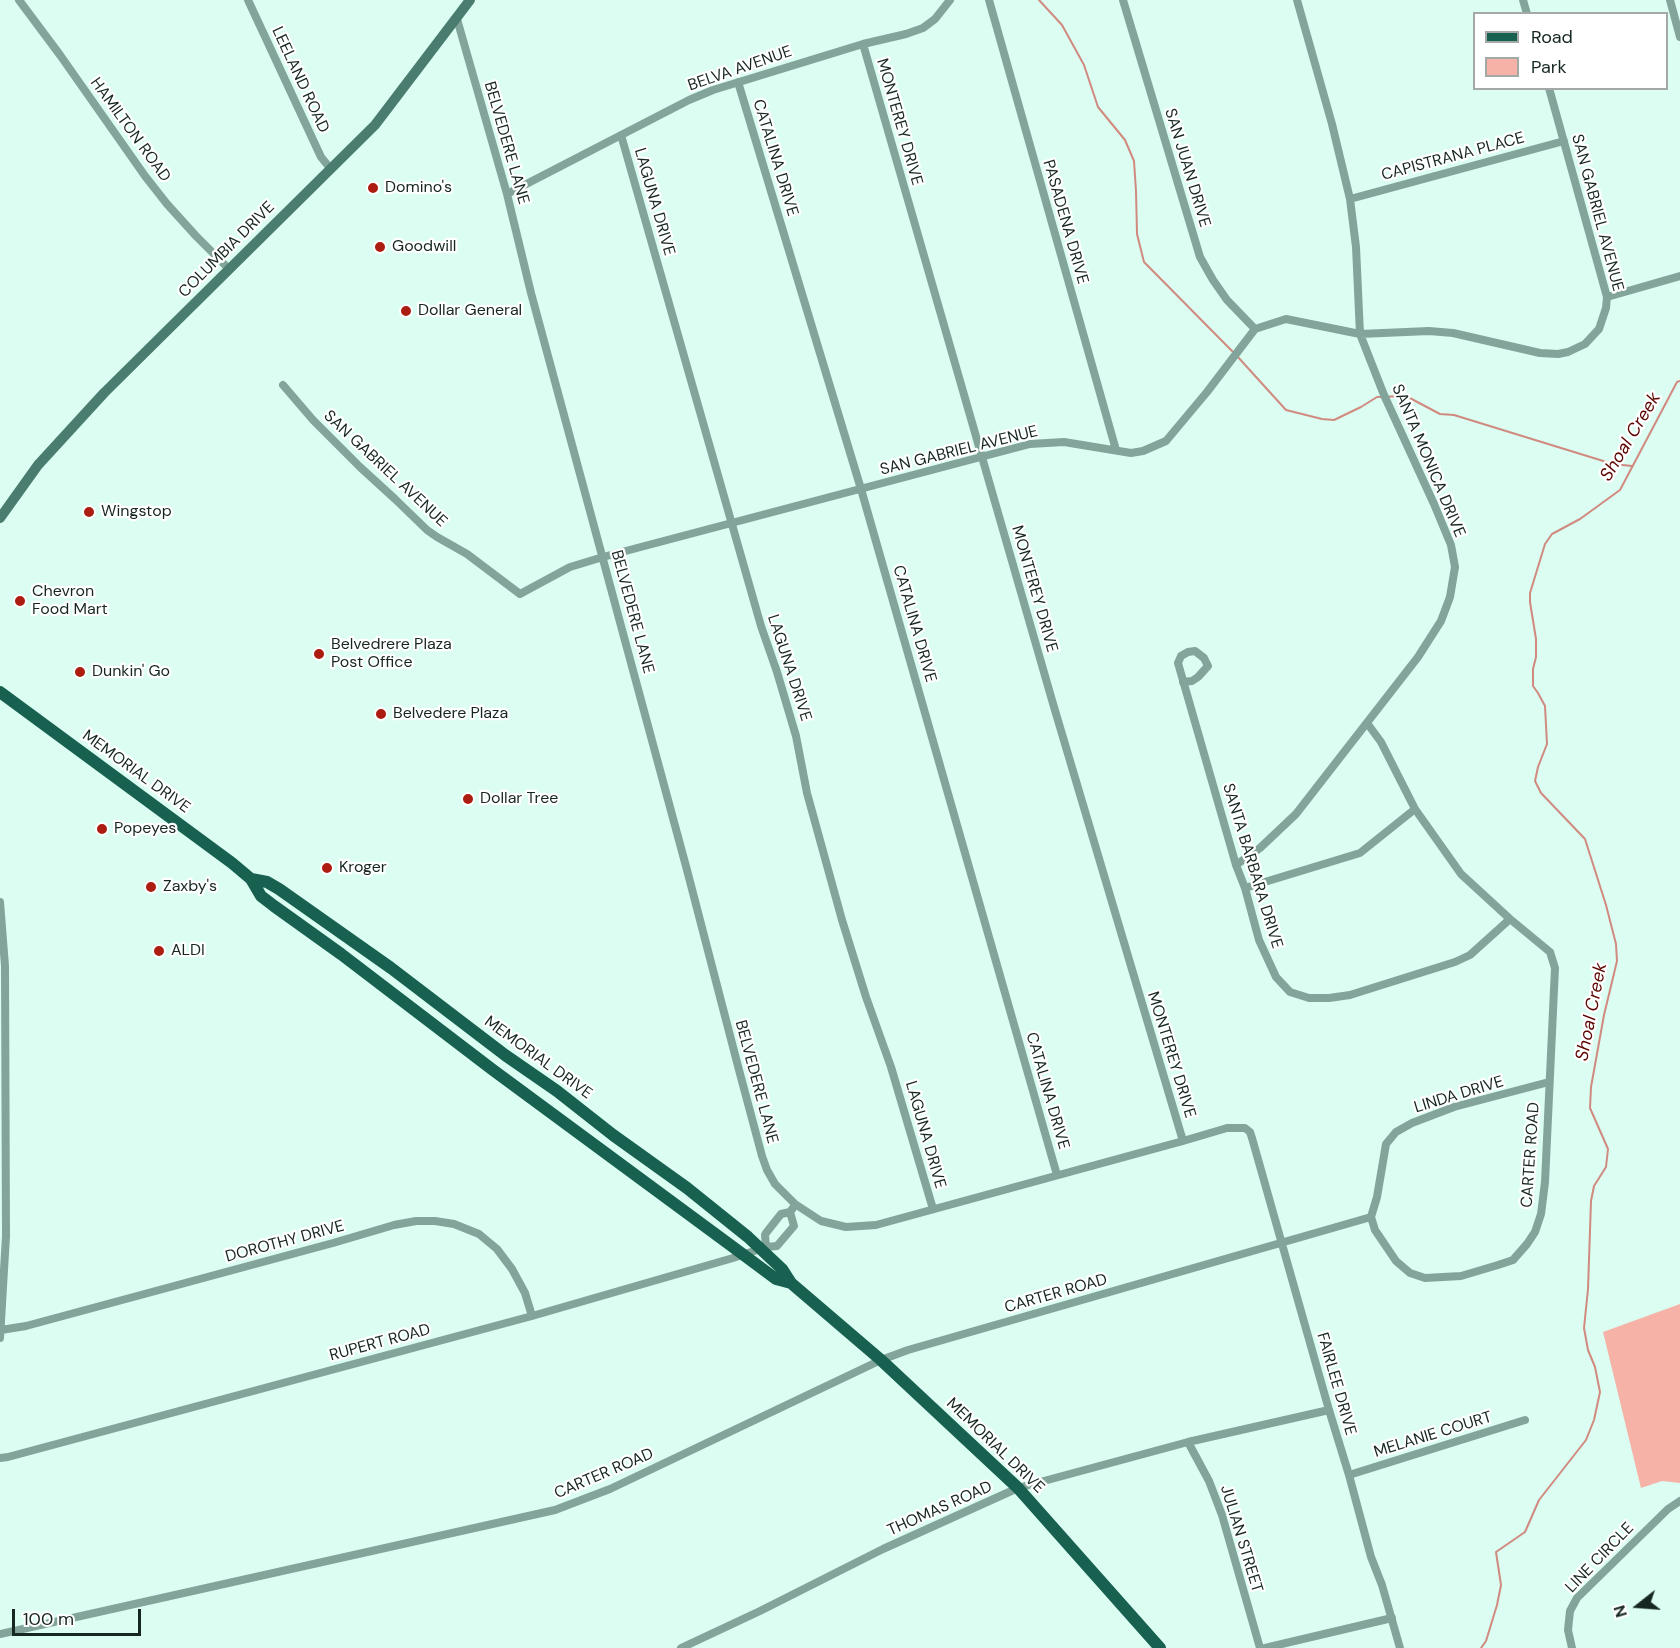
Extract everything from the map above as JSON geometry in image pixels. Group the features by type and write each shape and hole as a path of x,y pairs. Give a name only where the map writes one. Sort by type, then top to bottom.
{"main road":[{"name":"COLUMBIA DRIVE","path":"0,518 38,465 104,393 375,125 470,0"},
{"name":"MEMORIAL DRIVE","path":"0,692 223,856 251,879 261,896 599,1149 776,1279 791,1283"},
{"name":"MEMORIAL DRIVE","path":"251,879 273,885 391,968 505,1055 687,1188 763,1248 791,1283 881,1360 1018,1488 1160,1648"}],"street":[{"name":"HAMILTON ROAD","path":"19,0 145,176 196,236 229,268"},
{"name":"LEELAND ROAD","path":"248,0 321,157 330,168"},
{"name":"BELVA AVENUE","path":"507,194 713,90 923,28 935,20 950,0"},
{"name":"PASADENA DRIVE","path":"989,0 1116,450"},
{"name":"SAN JUAN DRIVE","path":"1124,0 1200,256 1227,300 1255,329"},
{"name":"SANTA MONICA DRIVE","path":"1236,864 1260,848 1296,814 1418,657 1441,621 1450,597 1455,567 1451,545 1359,334 1356,247 1350,199 1298,0"},
{"path":"1670,0 1680,37"},
{"name":"BELVEDERE LANE","path":"457,19 507,194 531,293 762,1156 776,1184 795,1204"},
{"name":"MONTEREY DRIVE","path":"863,44 1113,912 1183,1142"},
{"name":"CATALINA DRIVE","path":"738,82 861,489 1057,1175"},
{"name":"SAN GABRIEL AVENUE","path":"283,385 313,420 427,530 467,554 520,594 570,567 603,557 1030,444 1064,442 1131,453 1143,451 1166,441 1255,329 1286,319 1359,334 1429,331 1453,333 1540,353 1558,354 1585,344 1594,336 1604,318 1607,297 1550,90"},
{"name":"LAGUNA DRIVE","path":"621,135 761,626 796,736 807,793 842,920 891,1067 933,1209"},
{"name":"CAPISTRANA PLACE","path":"1350,199 1563,141"},
{"path":"1607,297 1680,276"},
{"name":"SANTA BARBARA DRIVE","path":"1183,682 1259,940 1276,977 1290,992 1309,998 1329,999 1350,995 1455,962 1470,955 1510,919"},
{"name":"CARTER ROAD","path":"0,1634 555,1510 610,1490 881,1360 908,1350 1371,1217 1375,1230 1396,1261 1410,1273 1425,1278 1461,1276 1513,1260 1531,1238 1541,1214 1545,1182 1555,968 1550,952 1461,874 1415,809 1382,742 1367,723"},
{"path":"1245,888 1360,853 1415,809"},
{"path":"0,902 5,966 6,1236 1,1334"},
{"name":"LINDA DRIVE","path":"1371,1217 1377,1197 1386,1144 1396,1132 1412,1123 1454,1107 1550,1082"},
{"name":"FAIRLEE DRIVE","path":"1183,1142 1227,1128 1245,1128 1250,1132 1371,1557 1400,1648"},
{"path":"795,1204 821,1221 846,1227 876,1225 1183,1142"},
{"name":"RUPERT ROAD","path":"763,1248 766,1233 781,1214 790,1212 795,1204"},
{"name":"RUPERT ROAD","path":"0,1458 532,1316 763,1248 777,1246 794,1226 790,1212"},
{"name":"DOROTHY DRIVE","path":"1,1334 333,1244 394,1225 416,1221 454,1224 479,1234 497,1249 512,1269 525,1293 532,1316"},
{"name":"THOMAS ROAD","path":"681,1648 883,1549 1018,1488 1188,1442 1329,1410"},
{"name":"MELANIE COURT","path":"1349,1474 1525,1420"},
{"name":"JULIAN STREET","path":"1188,1442 1209,1481 1222,1515 1260,1648"},
{"name":"LINE CIRCLE","path":"1572,1648 1568,1630 1570,1611 1577,1598 1668,1509 1680,1501"},
{"path":"1265,1648 1392,1618"}],"green space":[{"path":"1680,1304 1680,1483 1662,1481 1641,1488 1603,1332"}],"waterway":[{"path":"1039,0 1062,25 1084,65 1098,107 1125,140 1134,161 1137,234 1144,262 1233,352"},
{"path":"1237,356 1286,410 1334,420 1377,397 1406,396 1440,414 1454,415 1613,464 1632,466"},
{"name":"Shoal Creek","path":"1481,1648 1486,1641 1501,1585 1496,1552 1525,1532 1539,1500 1586,1440 1594,1420 1600,1392 1584,1328 1588,1289 1591,1201 1594,1186 1606,1167 1608,1149 1590,1108 1591,1087 1604,1015 1617,961 1616,944 1585,839 1541,793 1535,781 1547,744 1545,706 1533,686 1536,639 1530,593 1545,544 1552,534 1580,519 1620,490 1677,382 1680,381"}],"place":[{"name":"Domino's","path":"373,188"},
{"name":"Goodwill","path":"380,247"},
{"name":"Dollar General","path":"406,311"},
{"name":"Wingstop","path":"89,512"},
{"name":"Chevron Food Mart","path":"20,601"},
{"name":"Belvedrere Plaza Post Office","path":"319,654"},
{"name":"Dunkin' Go","path":"80,672"},
{"name":"Belvedere Plaza","path":"381,714"},
{"name":"Dollar Tree","path":"468,799"},
{"name":"Popeyes","path":"102,829"},
{"name":"Kroger","path":"327,868"},
{"name":"Zaxby's","path":"151,887"},
{"name":"ALDI","path":"159,951"}]}
